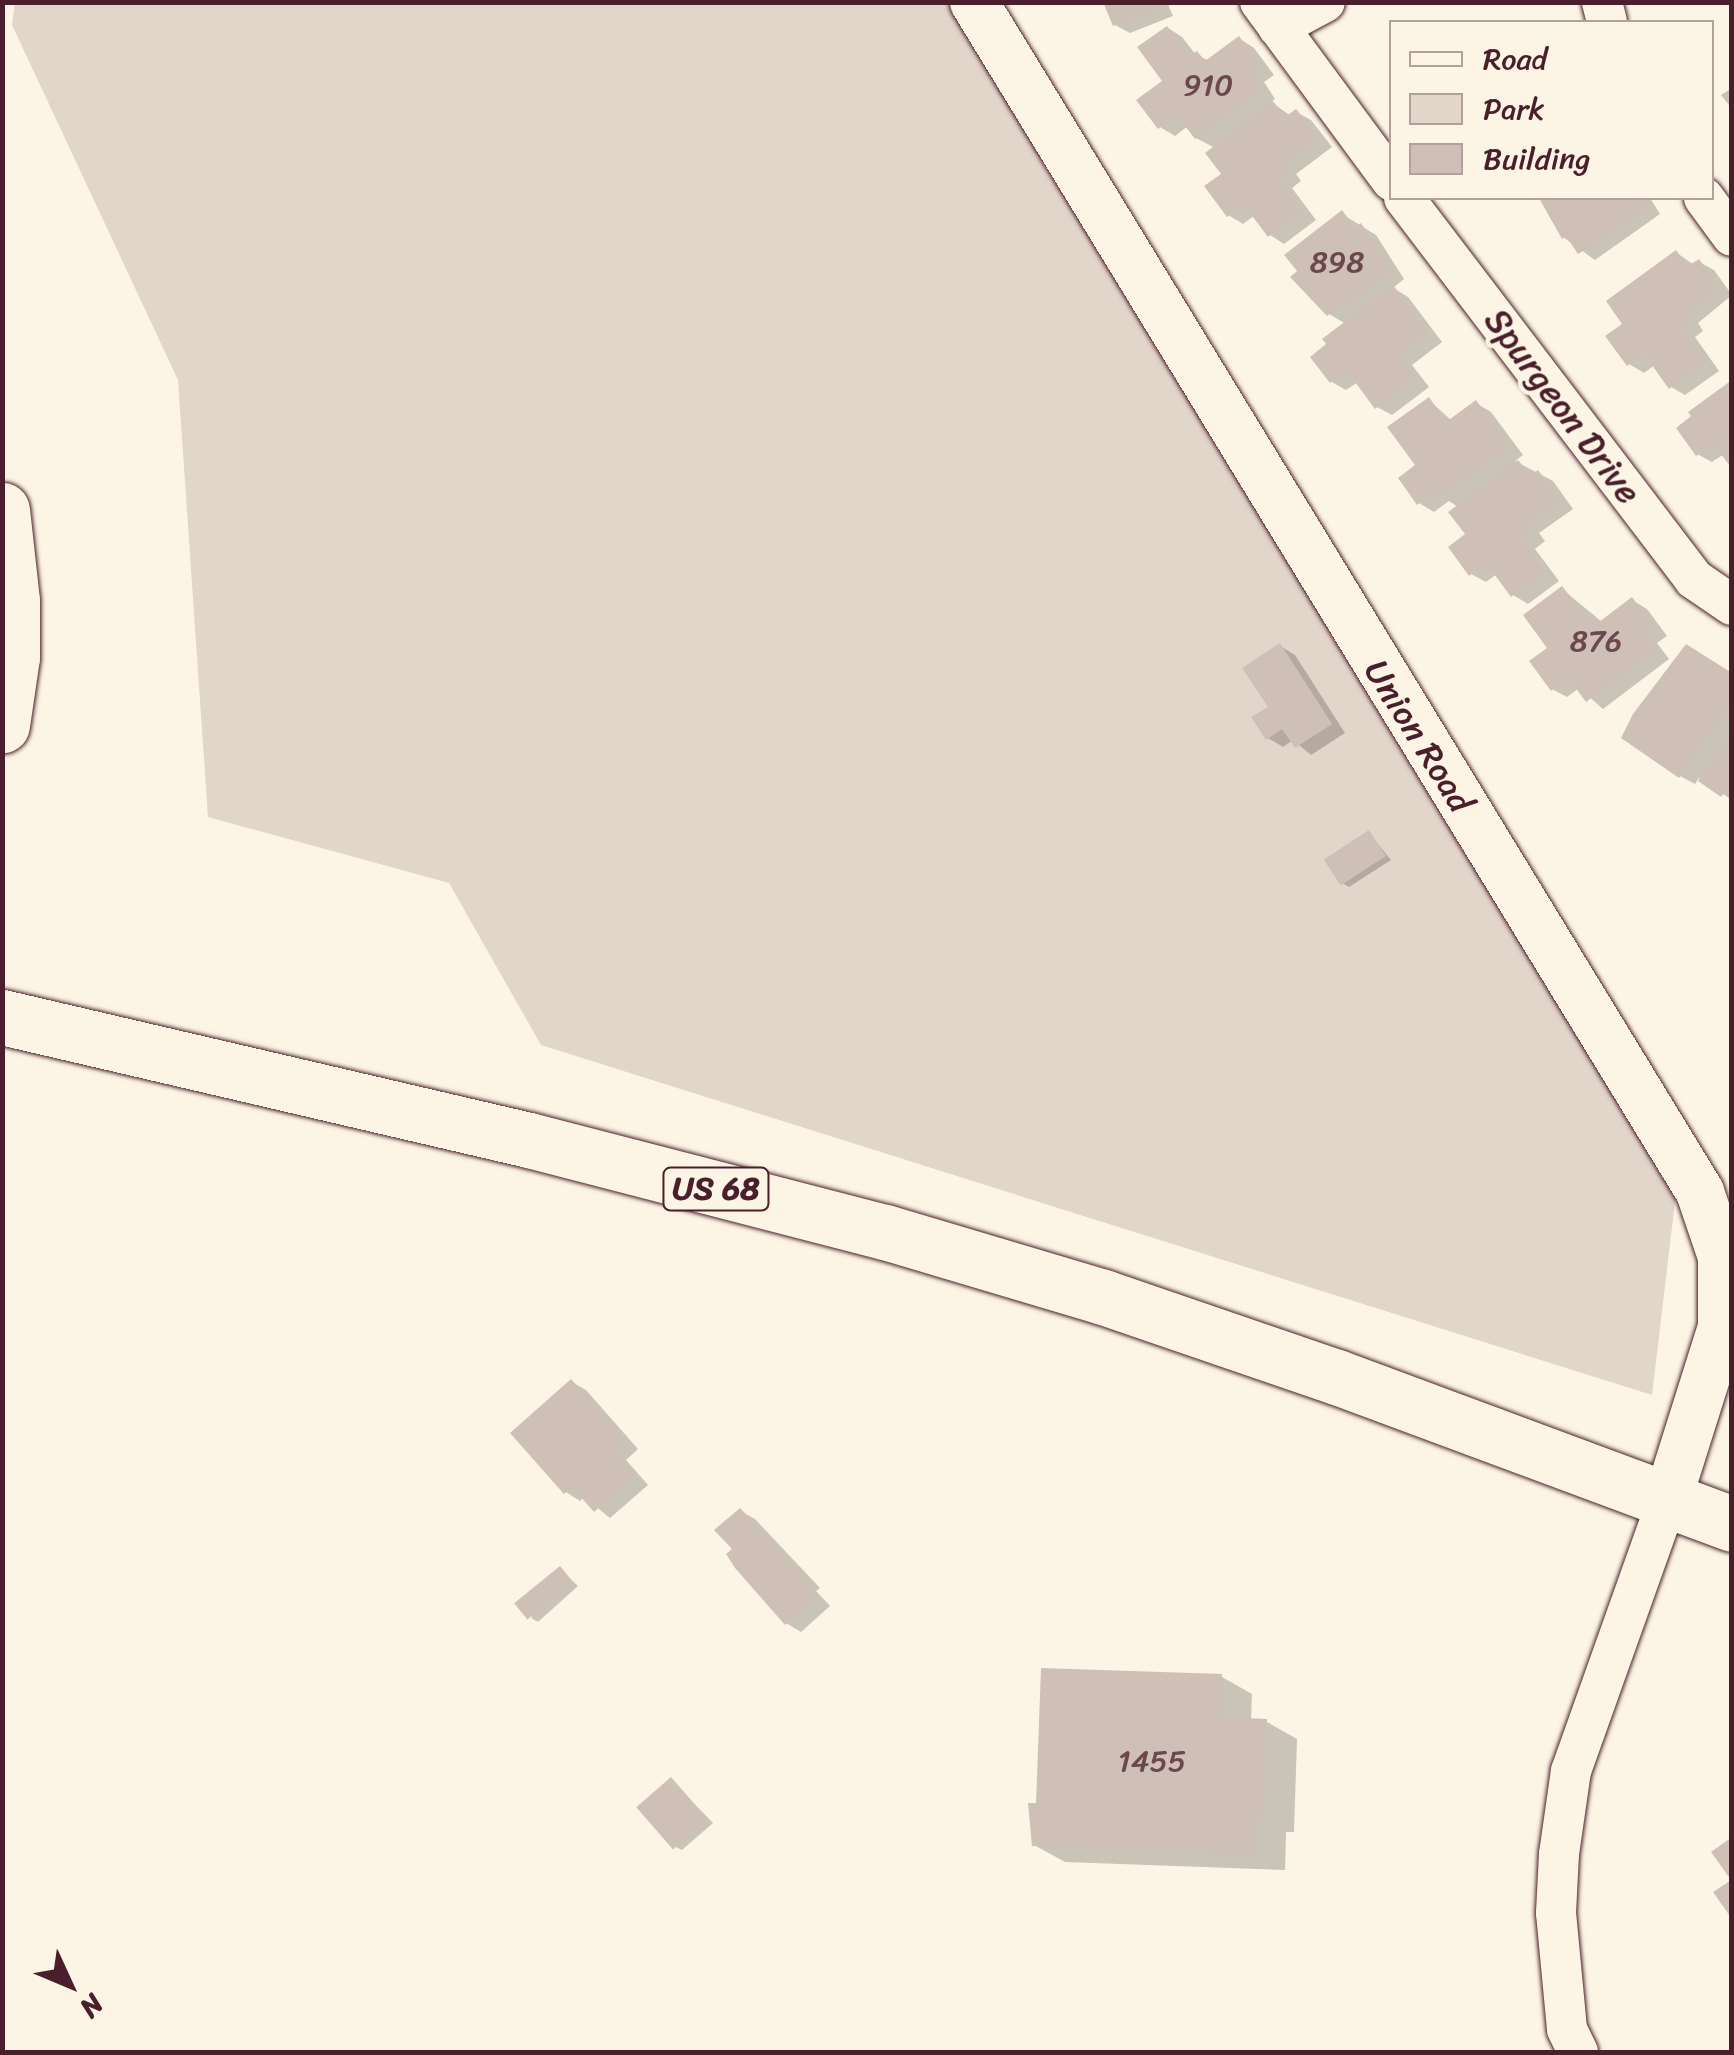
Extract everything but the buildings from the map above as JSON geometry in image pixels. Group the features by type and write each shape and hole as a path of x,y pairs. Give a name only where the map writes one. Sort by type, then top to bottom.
{"main road":[{"path":"2,510 12,620 2,725"},
{"name":"US 68","path":"2,1017 529,1140 884,1232 1103,1296 1337,1377 1732,1524"}],"street":[{"name":"Union Road","path":"974,2 1700,1192 1722,1256 1722,1328 1667,1501"},
{"path":"1324,2 1269,15 1389,177"},
{"name":"Spurgeon Drive","path":"1406,200 1694,579 1732,605"},
{"path":"1705,200 1732,236"},
{"path":"1578,2052 1567,2029 1556,1913 1558,1854 1571,1772 1667,1501"}],"green space":[{"path":"15,2 971,3 1680,1160 1652,1395 541,1045 449,883 208,817 178,380 12,25"}]}
